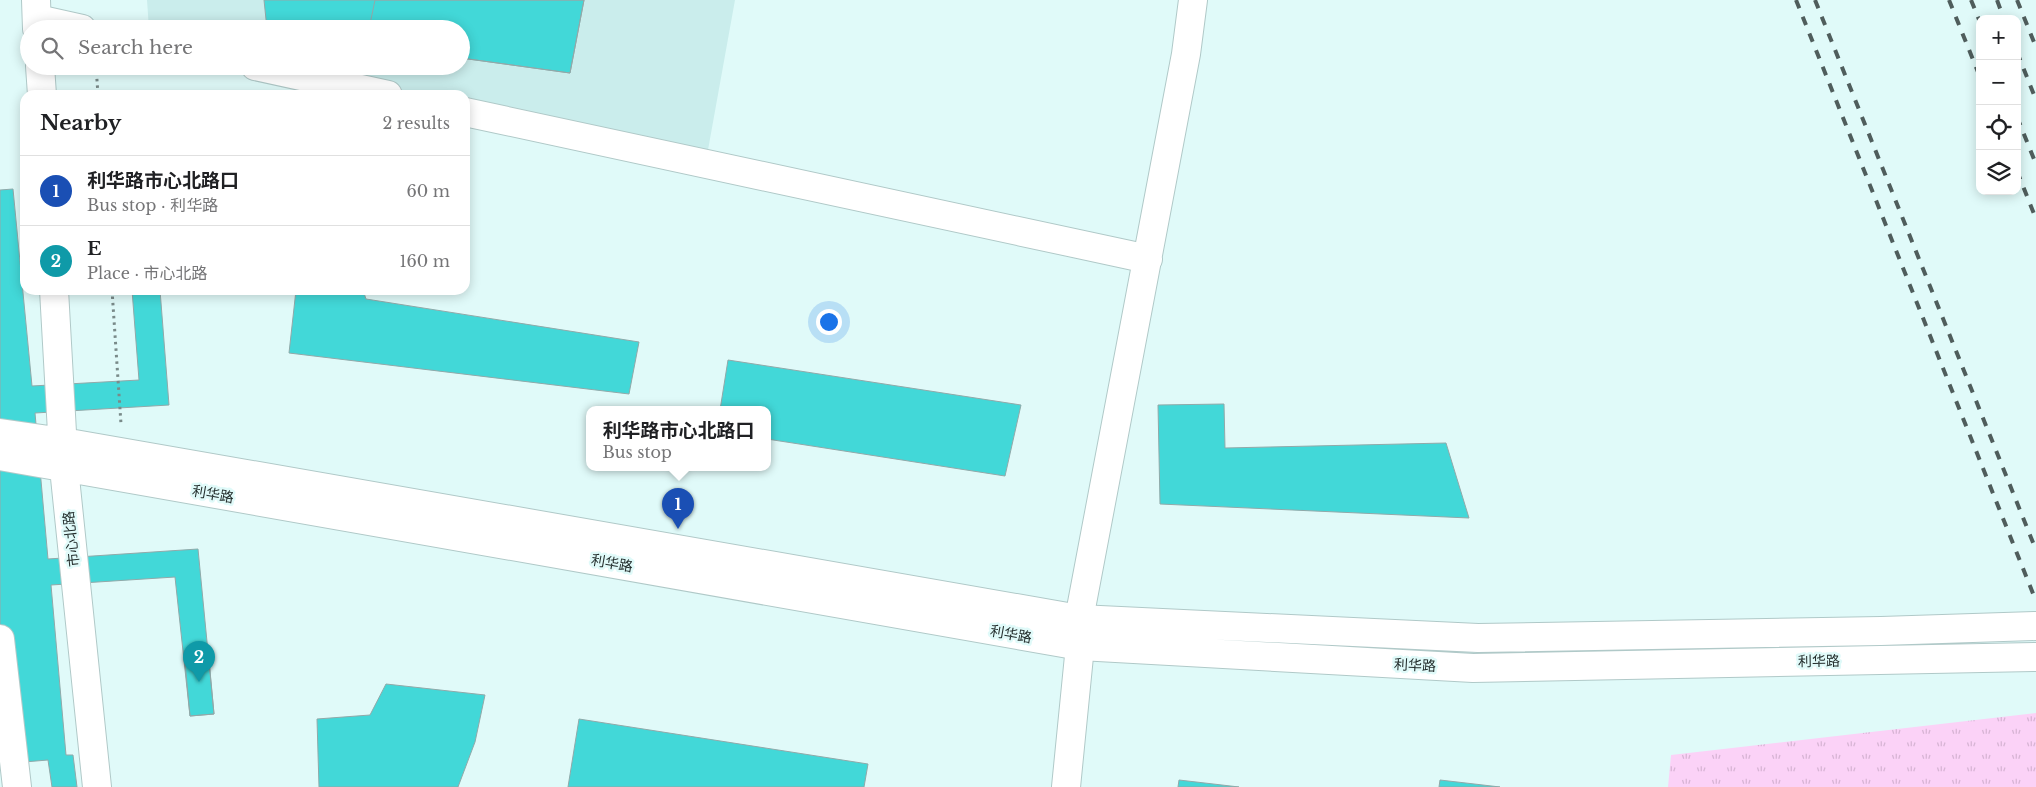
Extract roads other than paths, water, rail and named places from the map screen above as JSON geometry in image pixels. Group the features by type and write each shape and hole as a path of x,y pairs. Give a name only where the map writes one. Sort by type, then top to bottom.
{"main road":[{"path":"1066,787 1080,646 1079,619 1186,54 1193,0"},
{"path":"37,16 51,20"},
{"path":"41,75 42,90"},
{"path":"296,75 365,90"},
{"path":"470,113 1148,259"},
{"name":"市心北路","path":"54,295 63,455 97,787"},
{"name":"利华路","path":"0,433 63,455 1080,646 1473,668 2036,657"},
{"name":"利华路","path":"0,456 123,452 1079,619 1478,638 1881,631 2036,626"},
{"path":"0,639 17,787"}],"railway":[{"path":"1796,0 2036,601"},
{"path":"1815,0 2036,550"},
{"path":"1949,0 1976,67"},
{"path":"1971,0 1977,15"},
{"path":"1997,0 2003,15"},
{"path":"2017,0 2036,47"},
{"path":"2020,60 2036,100"},
{"path":"2021,127 2036,164"},
{"path":"2021,181 2036,219"}],"place":[{"name":"利华路市心北路口","path":"678,529"},
{"name":"E","path":"199,682"}]}
